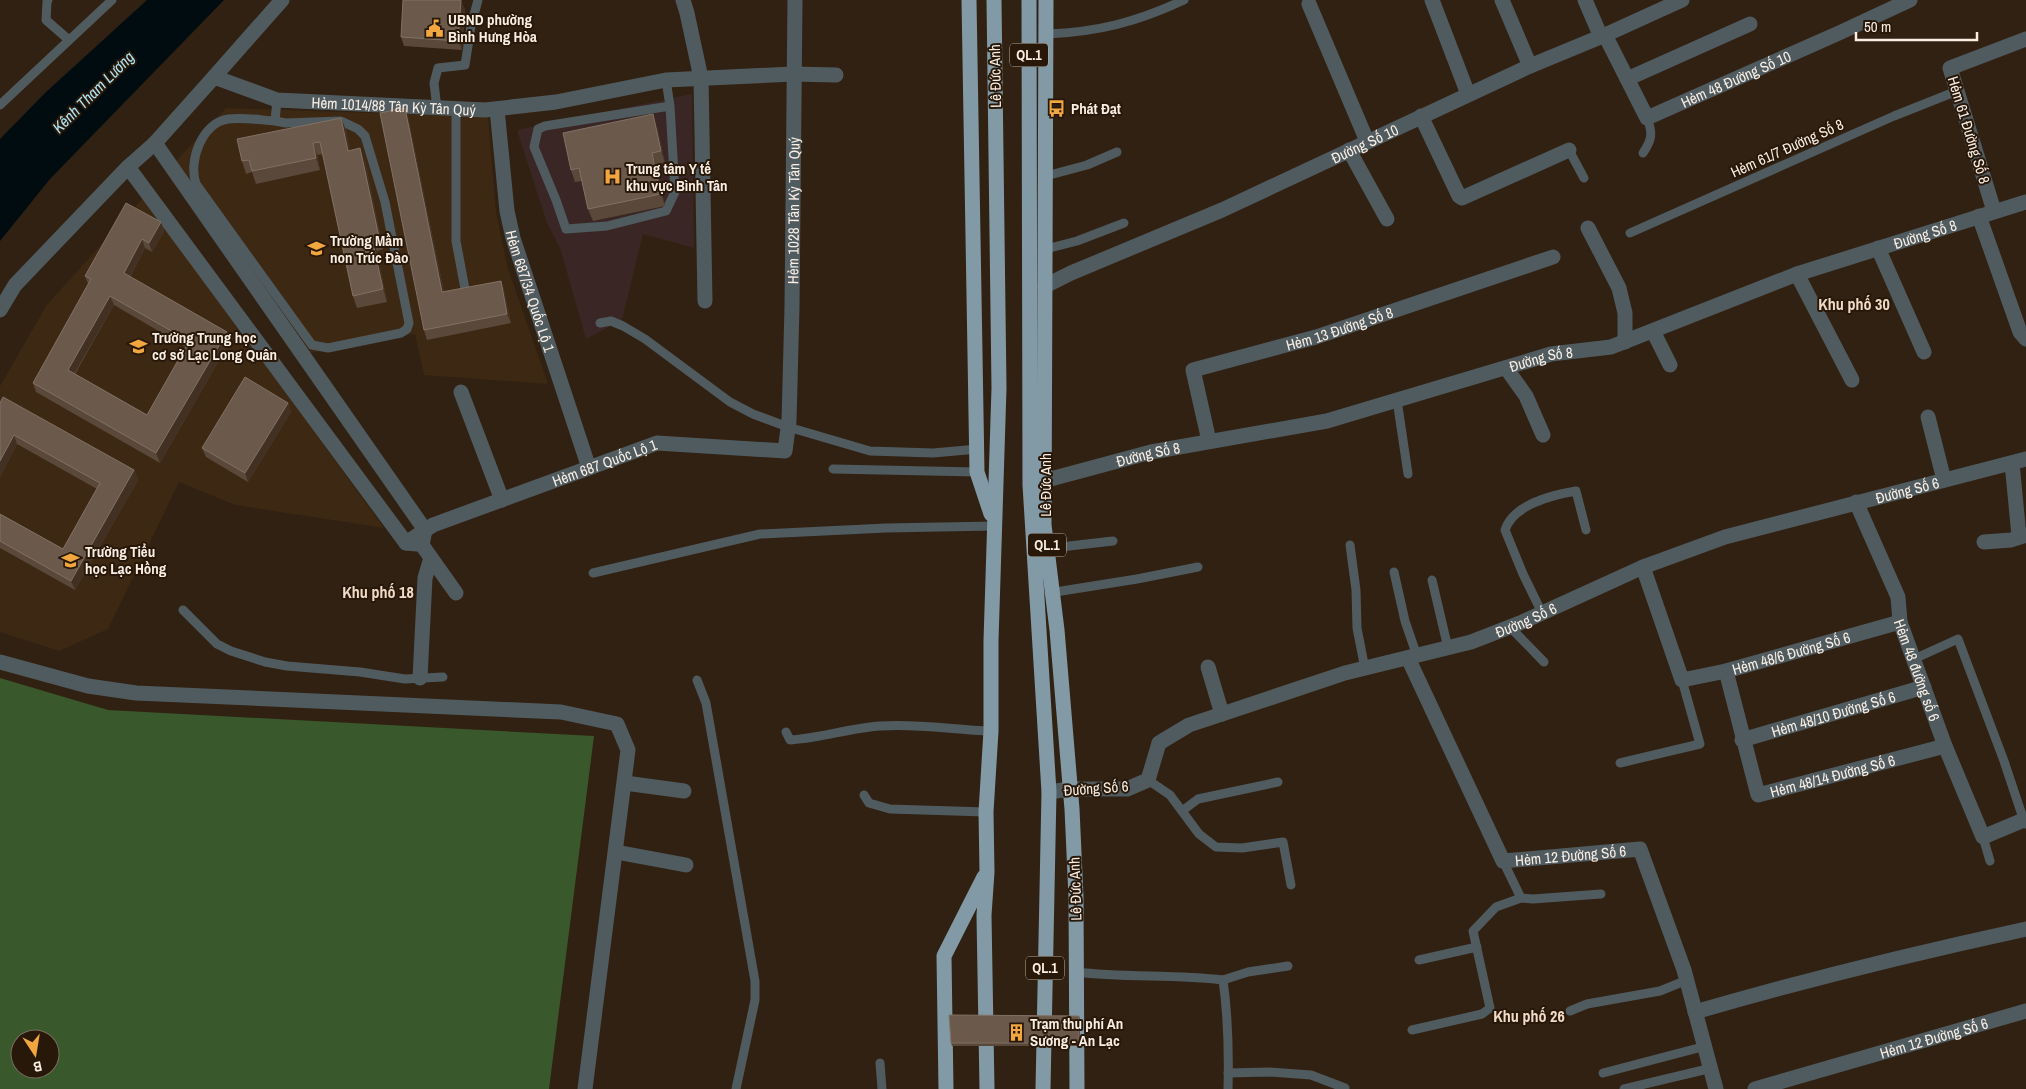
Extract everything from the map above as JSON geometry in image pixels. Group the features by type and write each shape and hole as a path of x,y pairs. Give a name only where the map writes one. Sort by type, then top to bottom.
{"highway":[{"name":"Lê Đức Anh","path":"1029,0 1037,483 1040,549 1037,595 1049,792 1043,1089"},
{"name":"Lê Đức Anh","path":"1037,483 1046,286 1046,0"},
{"name":"Lê Đức Anh","path":"969,2 977,472"},
{"path":"969,2 994,2"},
{"name":"Lê Đức Anh","path":"987,1089 984,924 987,872 986,812 991,731 999,388 994,2"},
{"name":"QL.1","path":"977,472 995,526"},
{"name":"Lê Đức Anh","path":"1040,549 1053,593 1070,789 1076,897 1077,1089"},
{"name":"Lê Đức Anh","path":"946,1089 944,956 987,872"}],"street":[{"path":"0,310 15,285 128,166 155,143 282,0"},
{"path":"683,0 688,13 701,78 705,300"},
{"name":"Hẻm 1028 Tân Kỳ Tân Quý","path":"788,424 794,211 793,74 795,0"},
{"path":"1432,0 1468,94"},
{"path":"1502,0 1530,66"},
{"path":"1585,0 1646,118"},
{"name":"Đường Số 10","path":"1046,286 1071,273 1222,210 1468,94 1682,0"},
{"name":"Hẻm 48 Đường Số 10","path":"1646,118 1910,0"},
{"path":"1309,4 1367,141"},
{"path":"1627,79 1750,24"},
{"name":"Hẻm 61 Đường Số 8","path":"1994,211 1950,68 2026,39"},
{"name":"Hẻm 1014/88 Tân Kỳ Tân Quý","path":"214,77 277,100 456,109 497,108 556,102 666,80 793,74 836,75"},
{"name":"Hẻm 687/34 Quốc Lộ 1","path":"497,108 507,211 513,238 589,468"},
{"path":"1421,116 1459,196 1462,198 1569,150"},
{"path":"155,143 425,530 426,552 420,678"},
{"path":"1349,150 1387,219"},
{"path":"128,166 406,543 426,552 456,593"},
{"name":"Đường Số 8","path":"1037,483 1151,452 1327,421 1552,354 1611,347 1796,274 1994,211 2025,205"},
{"path":"1979,216 2020,332 2026,339"},
{"path":"1588,228 1619,288 1625,313 1625,342"},
{"path":"1878,248 1924,352"},
{"name":"Hẻm 13 Đường Số 8","path":"1209,441 1193,370 1316,337 1553,257"},
{"path":"1796,274 1852,380"},
{"path":"1653,331 1670,365"},
{"path":"1506,368 1526,396 1543,435"},
{"path":"461,392 502,500"},
{"path":"1928,417 1944,480"},
{"name":"Hẻm 687 Quốc Lộ 1","path":"406,543 433,525 657,442 785,451 788,424"},
{"path":"1984,542 2011,540 2023,536 2019,461"},
{"name":"Đường Số 6","path":"1049,792 1070,789 1127,788 1148,780 1159,743 1189,725 1346,673 1470,642 1510,627 1643,567 1725,536 2019,461"},
{"path":"367,489 385,474"},
{"name":"Hẻm 48 đường số 6","path":"1856,502 1898,597 1900,622 1945,746 1983,837"},
{"path":"1643,567 1682,680"},
{"name":"Hẻm 48/6 Đường Số 6","path":"1682,680 1726,670 1900,622"},
{"name":"Hẻm 12 Đường Số 6","path":"1412,657 1503,861 1640,849 1687,980 1712,1068 1716,1089"},
{"path":"0,662 88,686 136,693 561,712 617,724 628,750 585,1089"},
{"path":"1208,667 1222,714"},
{"name":"Hẻm 48/14 Đường Số 6","path":"1726,670 1742,740 1758,795 1945,746"},
{"name":"Hẻm 48/10 Đường Số 6","path":"1742,740 1924,687"},
{"path":"625,783 684,791"},
{"path":"1983,837 2025,822"},
{"path":"616,852 686,865"},
{"path":"1695,1012 1782,987 1926,950 2026,929"},
{"name":"Hẻm 12 Đường Số 6","path":"1755,1089 2026,1011"}],"lane":[{"path":"48,0 46,20 69,40"},
{"path":"0,105 112,0"},
{"path":"1047,34 1085,32 1105,28 1150,16 1184,0"},
{"path":"437,109 434,83 438,68 465,65 474,5"},
{"path":"666,80 670,106 675,192 666,211 606,226 566,229 534,147 538,130 545,126 670,106"},
{"name":"Hẻm 61/7 Đường Số 8","path":"1630,232 1894,116 1957,91"},
{"path":"274,121 277,100"},
{"path":"456,109 456,241 465,289"},
{"path":"1643,153 1651,141 1651,128 1646,118"},
{"path":"228,119 274,121 286,123 341,121 358,129 365,136 385,202 409,323 407,329 401,333 328,348 312,345 196,184 192,170 195,154 202,140 212,127 228,119"},
{"path":"1569,150 1584,178"},
{"path":"1046,176 1087,165 1117,152"},
{"path":"1046,249 1078,241 1124,224"},
{"path":"600,323 611,322 623,326 645,339 730,402 753,414 870,451 933,454 978,449"},
{"path":"1397,400 1408,474"},
{"path":"833,469 977,472"},
{"path":"1542,613 1505,530 1508,521 1517,512 1551,497 1576,491 1586,530"},
{"path":"593,573 760,534 995,526"},
{"path":"1040,549 1113,541"},
{"path":"1350,545 1356,590 1357,628 1364,669"},
{"path":"1037,595 1137,579 1198,566"},
{"path":"1394,572 1412,657"},
{"path":"1432,580 1448,648"},
{"path":"183,610 217,644 231,651 265,662 287,666 360,672 383,677 444,677"},
{"path":"1510,627 1544,662"},
{"path":"1914,659 1958,639 2025,822"},
{"path":"697,680 706,703 755,981 755,1000 736,1089"},
{"path":"1620,763 1700,744 1682,680"},
{"path":"786,732 790,740 812,738 850,729 882,726 922,726 991,731"},
{"path":"1148,780 1170,795 1199,834 1216,847 1242,848 1283,842 1291,885"},
{"path":"1182,810 1198,799 1278,782"},
{"path":"864,795 869,802 890,809 986,812"},
{"path":"1983,837 1990,861"},
{"path":"1503,861 1521,898"},
{"path":"1412,1030 1482,1014 1490,1008 1473,931 1496,907 1521,898 1532,899 1601,894"},
{"path":"1419,960 1477,947"},
{"path":"1076,972 1104,975 1189,976 1223,980 1248,972 1288,966"},
{"path":"1223,980 1227,1009 1228,1089"},
{"path":"1570,1011 1587,1004 1660,991 1687,980"},
{"path":"1603,1073 1706,1046"},
{"path":"880,1063 882,1089"},
{"path":"1624,1089 1712,1068"},
{"path":"1228,1074 1269,1072 1311,1075 1346,1088"}],"shaded area":[{"name":"Trung tâm Y tế khu vực Bình Tân","path":"692,94 694,248 643,234 622,320 586,339 560,248 547,223 517,130"},
{"path":"226,108 488,117 496,212 508,269 548,384 424,375 415,334 310,353 173,164"},
{"name":"Trường Trung học cơ sở Lạc Long Quân","path":"144,197 384,528 235,505 179,482 108,629 59,651 0,632 0,386 46,306"}],"green space":[{"path":"0,678 108,710 594,736 549,1089 0,1089"}],"water":[{"name":"Kênh Tham Lương","path":"147,0 224,0 50,179 0,241 0,139 45,93"}],"building":[{"name":"UBND phường Bình Hưng Hòa","path":"403,0 461,0 458,41 401,37"},
{"path":"405,108 442,292 501,281 507,314 424,330 380,113"},
{"path":"653,114 661,151 652,153 661,194 588,209 579,168 571,170 563,133"},
{"path":"341,118 348,151 360,148 379,237 372,239 383,289 353,296 320,142 313,143 316,158 252,171 249,160 242,161 237,139"},
{"path":"126,203 161,222 149,243 142,239 124,273 227,332 156,453 33,383 91,279 85,276","holes":["110,296 189,341 147,415 68,370"]},
{"path":"245,377 288,403 245,473 202,448"},
{"path":"3,397 134,470 71,581 0,541 0,514 63,549 100,483 14,435 0,461 0,403"},
{"name":"Trạm thu phí An Sương - An Lạc","path":"949,1015 1079,1016 1079,1043 951,1043"}],"place":[{"name":"UBND phường Bình Hưng Hòa","path":"434,28"},
{"name":"Phát Đạt","path":"1057,108"},
{"name":"Trung tâm Y tế khu vực Bình Tân","path":"612,177"},
{"name":"Trường Mầm non Trúc Đào","path":"316,249"},
{"name":"Trường Trung học cơ sở Lạc Long Quân","path":"138,346"},
{"name":"Trường Tiểu học Lạc Hồng","path":"71,560"},
{"name":"Trạm thu phí An Sương - An Lạc","path":"1016,1032"}],"district":[{"name":"Khu phố 30","path":"1854,304"},
{"name":"Khu phố 18","path":"378,592"},
{"name":"Khu phố 26","path":"1529,1016"}]}
